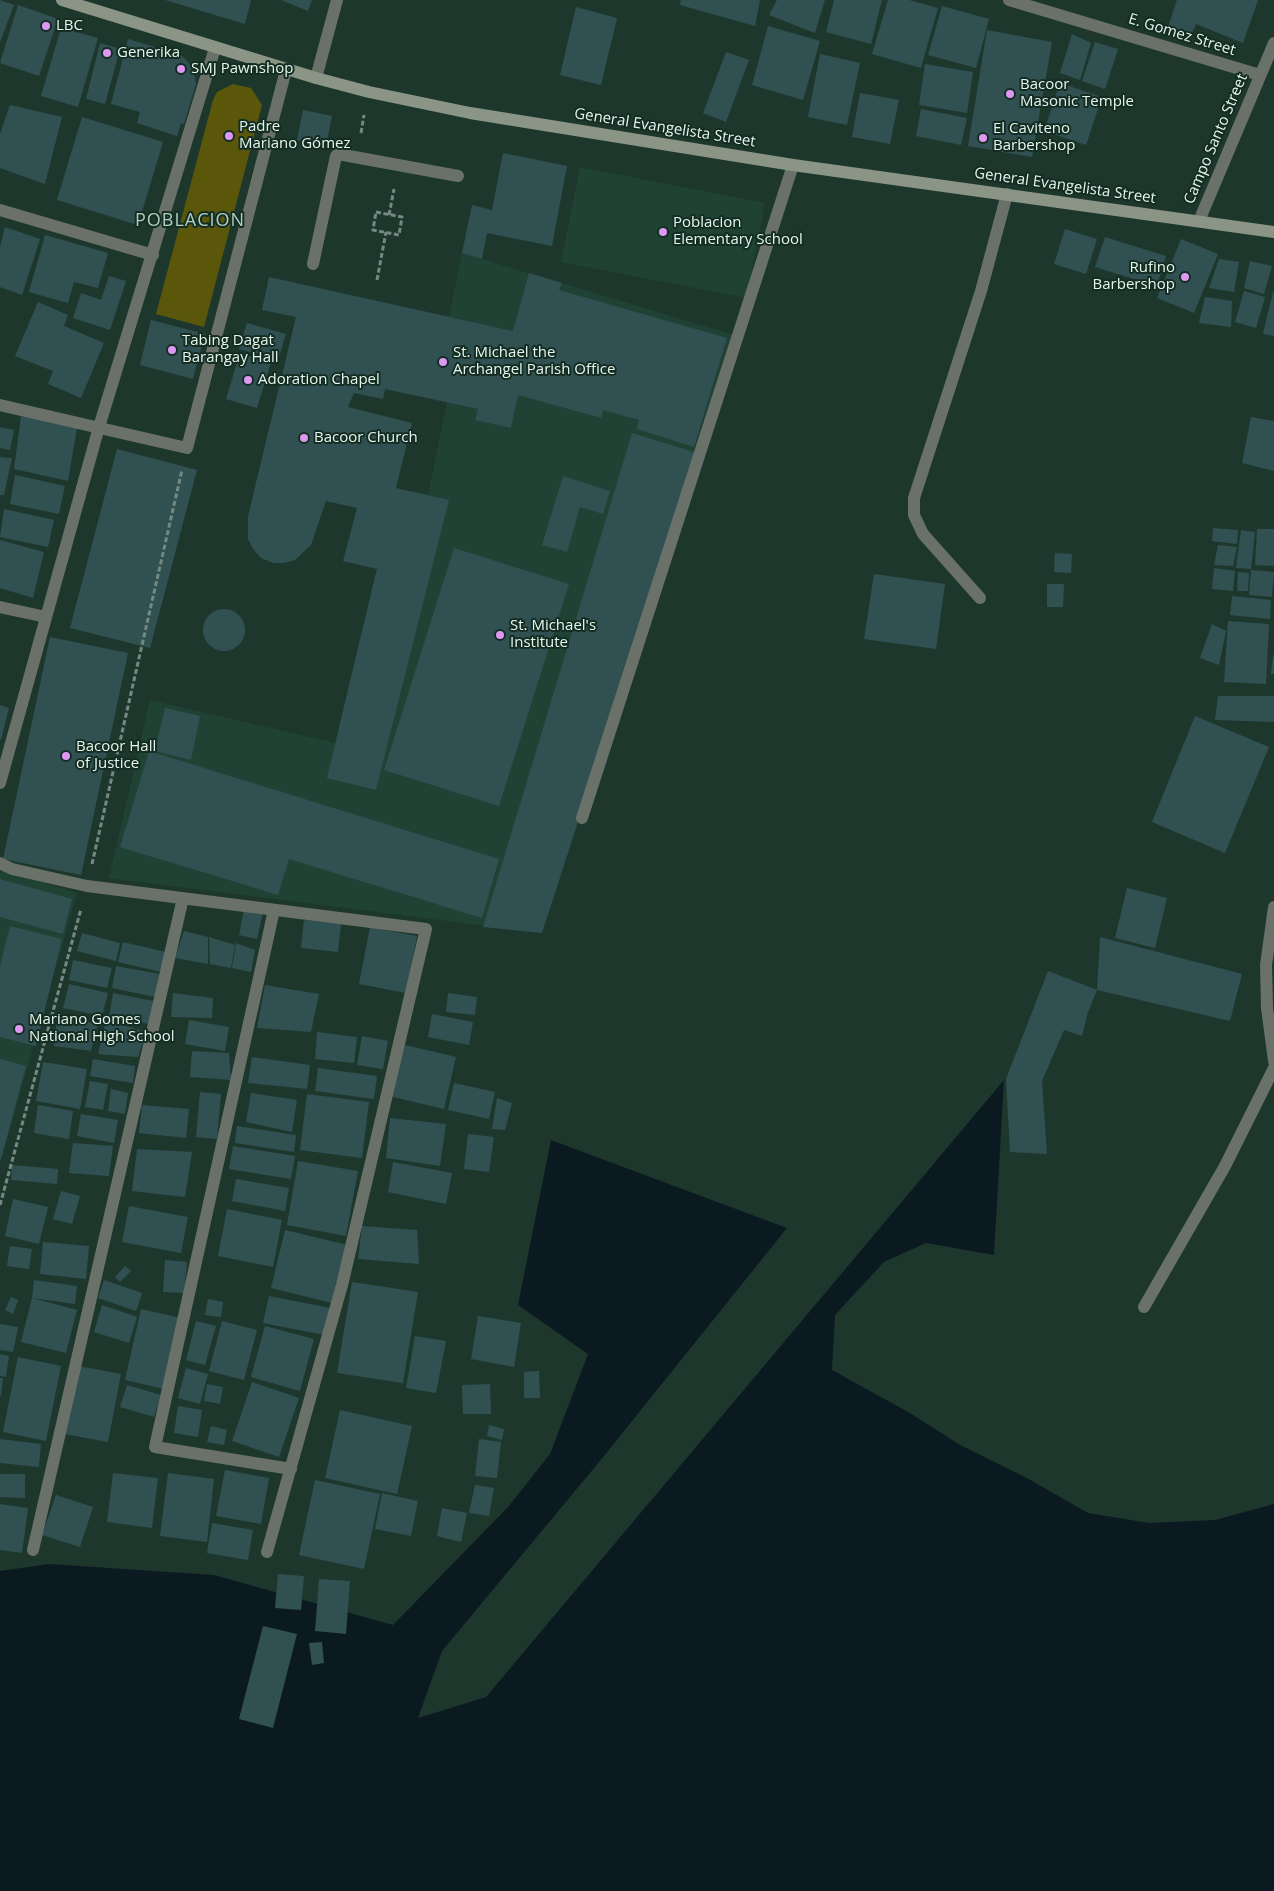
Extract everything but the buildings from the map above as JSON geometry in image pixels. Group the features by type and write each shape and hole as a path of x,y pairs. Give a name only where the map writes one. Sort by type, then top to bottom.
{"main road":[{"name":"General Evangelista Street","path":"62,0 286,70 369,92 478,114 793,165 1274,232"}],"street":[{"path":"316,78 337,0"},
{"name":"E. Gomez Street","path":"1009,0 1260,75"},
{"name":"Campo Santo Street","path":"1199,221 1274,43"},
{"path":"0,783 99,427 153,256 215,48"},
{"path":"0,405 187,448 286,70"},
{"path":"313,264 336,156 342,154 358,156 458,176"},
{"path":"582,818 793,165"},
{"path":"980,598 922,534 914,515 914,498 981,291 1007,194"},
{"path":"0,210 153,256"},
{"path":"0,607 46,617"},
{"path":"0,863 12,869 87,886 426,929 342,1284 267,1552"},
{"path":"33,1550 183,898"},
{"path":"1274,907 1266,965 1267,1008 1274,1061"},
{"path":"274,910 155,1447 291,1469"},
{"path":"1144,1307 1225,1166 1274,1068"}],"path":[{"path":"358,156 369,92"},
{"path":"376,212 402,218 399,235 386,232 374,230 376,212"},
{"path":"377,280 386,232"},
{"path":"0,1205 87,886 187,448"}],"shaded area":[{"path":"233,84 251,88 262,105 204,327 156,314 213,100 217,92"},
{"name":"Poblacion Elementary School","path":"580,167 765,203 746,298 561,262"},
{"name":"St. Michael's Institute","path":"462,253 737,336 542,933 109,878 150,700 335,743 396,488 428,495 447,402 478,409 476,420 511,427 531,335 449,317"},
{"name":"Mariano Gomes National High School","path":"0,869 77,893 0,1164"},
{"path":"1004,1080 994,1255 926,1243 884,1262 835,1315 832,1370 910,1413 960,1445 1027,1478 1088,1513 1149,1523 1215,1520 1274,1504 1274,1891 0,1891 0,1571 49,1564 214,1575 393,1625 508,1507 550,1454 588,1354 518,1305 551,1140 787,1228 604,1456 442,1651 418,1718 486,1697"}],"place":[{"name":"LBC","path":"46,26"},
{"name":"Generika","path":"107,53"},
{"name":"SMJ Pawnshop","path":"181,69"},
{"name":"Bacoor Masonic Temple","path":"1010,94"},
{"name":"Padre Mariano Gómez","path":"229,136"},
{"name":"El Caviteno Barbershop","path":"983,138"},
{"name":"Poblacion Elementary School","path":"663,232"},
{"name":"Rufino Barbershop","path":"1185,277"},
{"name":"Tabing Dagat Barangay Hall","path":"172,350"},
{"name":"St. Michael the Archangel Parish Office","path":"443,362"},
{"name":"Adoration Chapel","path":"248,380"},
{"name":"Bacoor Church","path":"304,438"},
{"name":"St. Michael's Institute","path":"500,635"},
{"name":"Bacoor Hall of Justice","path":"66,756"},
{"name":"Mariano Gomes National High School","path":"19,1029"}],"district":[{"name":"POBLACION","path":"190,221"}]}
